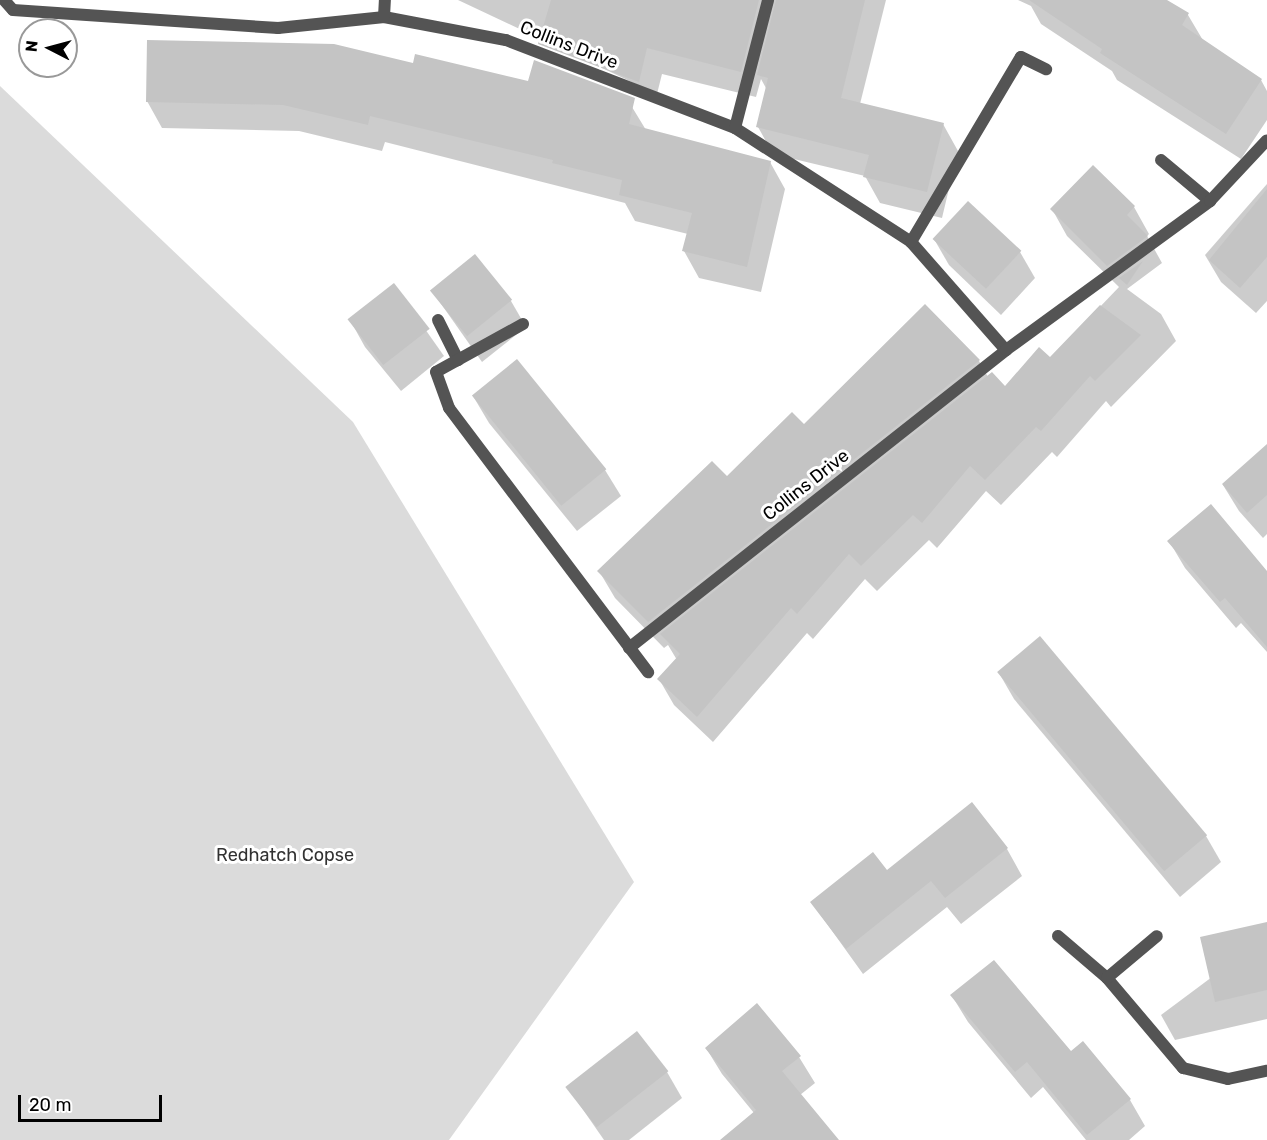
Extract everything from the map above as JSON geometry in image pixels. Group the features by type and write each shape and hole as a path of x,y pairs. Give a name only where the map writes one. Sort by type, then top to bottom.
{"street":[{"name":"Collins Drive","path":"4,0 13,10 278,28 384,17 507,40 735,129 911,242 1006,350"},
{"path":"384,17 385,0"},
{"path":"735,129 768,0"},
{"path":"911,242 1021,57 1046,69"},
{"name":"Collins Drive","path":"629,648 1006,350 1210,201 1267,140"},
{"path":"1161,160 1210,201"},
{"path":"438,320 459,360"},
{"path":"523,324 436,372 449,408 648,672"},
{"path":"1058,936 1107,978 1183,1068 1228,1079 1267,1071"},
{"path":"1107,978 1157,936"}],"green space":[{"name":"Redhatch Copse","path":"0,86 353,422 634,882 449,1140 0,1140"}],"building":[{"path":"551,0 759,0 741,72 647,48 639,82 538,44"},
{"path":"776,0 865,0 841,98 944,123 927,192 863,177 869,155 756,127 768,78 757,75"},
{"path":"1029,0 1167,0 1189,13 1182,25 1262,79 1226,134 1100,53 1102,49"},
{"path":"147,40 334,44 413,63 415,54 528,81 534,60 635,98 629,124 771,161 747,267 682,251 692,213 619,195 622,180 552,163 553,160 370,116 368,125 283,105 146,102"},
{"path":"1093,165 1135,206 1127,215 1148,236 1107,266 1050,209"},
{"path":"1267,189 1267,257 1240,288 1209,260"},
{"path":"968,201 1021,251 986,289 933,239"},
{"path":"475,254 512,300 467,336 430,291"},
{"path":"1143,261 1127,285 1119,278"},
{"path":"394,283 430,329 383,365 348,319"},
{"path":"925,304 980,360 648,622 597,571 712,461 727,476 792,412 804,424"},
{"path":"1100,305 1141,335 1095,381 1090,376 1041,431 1036,427 985,480 970,466 922,523 913,515 861,566 849,554 797,614 791,608 697,717 657,679 680,654 660,634 992,372 1005,386 1039,347 1050,357"},
{"path":"517,359 606,469 561,506 472,396"},
{"path":"1267,444 1267,495 1247,513 1222,484"},
{"path":"1211,504 1267,571 1267,647 1225,598 1220,602 1167,541"},
{"path":"1040,636 1207,835 1164,871 997,672"},
{"path":"972,802 1008,848 945,898 931,881 846,949 810,902 873,852 887,870"},
{"path":"1267,922 1267,990 1215,1002 1200,937"},
{"path":"994,960 1071,1051 1083,1041 1131,1099 1087,1135 1027,1062 1015,1072 950,995"},
{"path":"757,1003 801,1056 782,1071 839,1140 720,1140 756,1110 705,1048"},
{"path":"637,1031 668,1071 597,1127 565,1087"}]}
